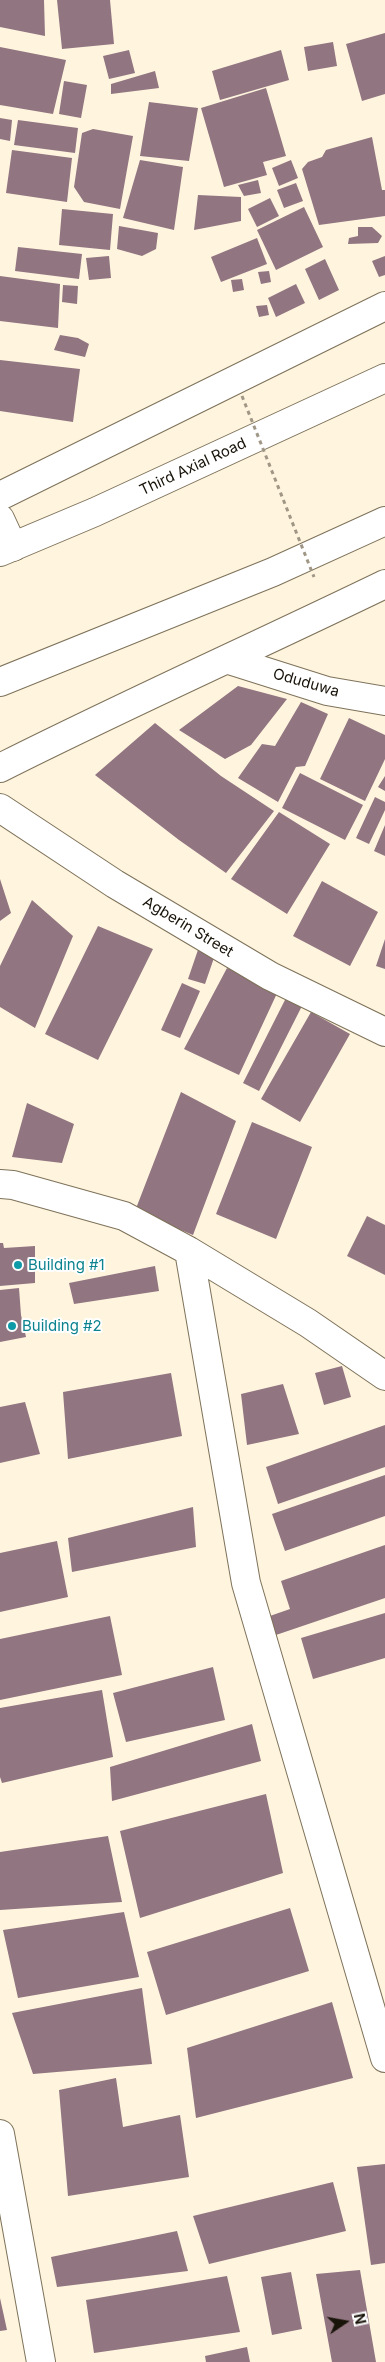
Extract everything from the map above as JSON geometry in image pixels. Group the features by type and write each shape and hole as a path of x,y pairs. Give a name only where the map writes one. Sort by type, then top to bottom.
{"main road":[{"path":"0,496 385,306"},
{"name":"Third Axial Road","path":"6,549 95,512 385,378"},
{"path":"0,519 6,549"},
{"path":"0,682 272,572 385,521"},
{"path":"0,768 130,703 229,660 385,584"},
{"name":"Oduduwa","path":"229,660 327,691 385,702"},
{"name":"Agberin Street","path":"0,808 115,884 270,976 385,1032"},
{"path":"0,1184 14,1185 124,1216 189,1251 308,1323 385,1376"},
{"path":"189,1251 246,1583 385,2058"},
{"path":"0,2134 41,2362"}],"path":[{"path":"242,396 314,578"}],"building":[{"path":"0,0 44,0 45,36 0,27"},
{"path":"57,0 110,0 114,44 62,49"},
{"path":"385,33 385,94 362,101 346,44"},
{"path":"333,42 337,66 308,71 304,47"},
{"path":"0,47 66,60 53,114 0,105"},
{"path":"129,50 135,73 109,79 103,56"},
{"path":"281,50 289,80 220,100 212,71"},
{"path":"155,71 159,88 111,94 111,84"},
{"path":"64,81 87,85 81,118 59,114"},
{"path":"266,88 286,156 263,162 267,175 224,187 201,108"},
{"path":"149,102 198,108 189,161 140,156"},
{"path":"0,118 12,120 10,141 0,139"},
{"path":"18,120 78,128 75,153 14,145"},
{"path":"93,129 133,136 120,209 84,202 74,187 82,133"},
{"path":"372,137 382,190 385,190 385,216 319,225 302,169 308,162 322,157 326,150"},
{"path":"12,150 72,158 67,202 6,193"},
{"path":"140,160 183,167 174,230 123,218"},
{"path":"291,160 298,178 279,186 272,168"},
{"path":"258,180 261,193 244,196 238,185"},
{"path":"296,183 303,201 284,208 277,190"},
{"path":"198,195 241,197 241,221 194,230"},
{"path":"270,198 279,216 257,227 248,209"},
{"path":"304,207 323,247 276,270 257,230"},
{"path":"62,209 113,214 110,250 59,245"},
{"path":"119,226 158,233 156,249 142,256 117,249"},
{"path":"358,227 372,227 382,236 378,243 348,244 349,238 358,236"},
{"path":"257,238 267,264 221,282 211,257"},
{"path":"18,247 82,254 79,279 15,271"},
{"path":"109,256 111,278 89,280 86,258"},
{"path":"385,256 385,275 379,277 372,261"},
{"path":"325,259 339,290 319,300 305,269"},
{"path":"269,271 271,282 261,284 258,272"},
{"path":"0,276 60,284 58,328 0,321"},
{"path":"242,279 244,290 233,292 231,280"},
{"path":"296,284 305,303 276,317 268,298"},
{"path":"63,285 78,286 77,304 62,302"},
{"path":"267,305 269,315 259,317 256,306"},
{"path":"60,335 78,338 89,344 85,357 54,350"},
{"path":"0,360 80,369 73,422 0,411"},
{"path":"238,686 287,699 251,745 225,759 179,730"},
{"path":"301,702 328,714 305,766 296,767 278,802 238,778 262,744 275,746"},
{"path":"349,718 385,735 385,759 365,801 320,779"},
{"path":"155,723 221,776 274,811 226,873 179,840 95,775"},
{"path":"300,773 363,805 345,840 282,808"},
{"path":"385,776 385,791 378,787"},
{"path":"375,797 385,802 385,810 369,844 356,838"},
{"path":"279,812 330,844 287,914 231,879"},
{"path":"385,825 385,856 374,851"},
{"path":"0,879 11,913 0,921"},
{"path":"322,881 378,912 350,966 293,936"},
{"path":"32,900 73,936 35,1028 0,1007 0,966"},
{"path":"98,926 153,949 98,1060 45,1034"},
{"path":"385,939 385,969 376,966"},
{"path":"200,944 215,955 205,984 188,979"},
{"path":"227,968 279,989 239,1075 184,1049"},
{"path":"182,983 200,991 180,1038 161,1030"},
{"path":"288,994 304,1002 259,1091 243,1083"},
{"path":"311,1012 350,1034 300,1122 261,1099"},
{"path":"181,1092 236,1121 193,1235 135,1211"},
{"path":"27,1103 74,1124 62,1163 12,1157"},
{"path":"252,1122 312,1147 276,1239 216,1214"},
{"path":"367,1216 385,1225 385,1275 347,1256"},
{"name":"Building #1","path":"0,1243 3,1243 4,1248 35,1246 35,1283 0,1286"},
{"path":"155,1266 159,1291 74,1304 69,1283"},
{"name":"Building #2","path":"19,1288 21,1315 26,1337 0,1342 0,1290"},
{"path":"342,1366 351,1397 324,1405 315,1373"},
{"path":"171,1373 182,1436 68,1459 63,1392"},
{"path":"283,1384 299,1434 247,1445 241,1394"},
{"path":"25,1402 40,1454 0,1463 0,1407"},
{"path":"385,1425 385,1467 278,1504 266,1467"},
{"path":"385,1475 385,1516 285,1551 272,1514"},
{"path":"193,1507 196,1547 72,1572 68,1538"},
{"path":"57,1541 68,1597 0,1612 0,1553"},
{"path":"385,1545 385,1598 273,1636 267,1617 290,1609 281,1581"},
{"path":"385,1613 385,1658 313,1679 301,1638"},
{"path":"110,1616 122,1675 0,1700 0,1639"},
{"path":"213,1667 225,1720 126,1742 113,1693"},
{"path":"102,1690 113,1757 2,1783 0,1777 0,1708"},
{"path":"252,1724 261,1761 112,1801 110,1767"},
{"path":"266,1794 283,1873 140,1918 120,1831"},
{"path":"108,1836 122,1902 0,1910 0,1852"},
{"path":"290,1908 309,1971 166,2015 147,1952"},
{"path":"124,1912 139,1977 18,1998 3,1930"},
{"path":"142,1988 152,2064 33,2074 12,2013"},
{"path":"332,2002 353,2078 196,2118 187,2048"},
{"path":"116,2078 123,2127 180,2115 189,2177 68,2196 59,2090"},
{"path":"385,2164 385,2263 371,2265 357,2167"},
{"path":"333,2182 346,2231 209,2264 193,2216"},
{"path":"177,2231 188,2271 57,2287 51,2257"},
{"path":"360,2270 376,2362 332,2362 316,2274"},
{"path":"291,2272 302,2329 272,2335 261,2277"},
{"path":"227,2276 240,2332 94,2353 86,2300"},
{"path":"0,2298 7,2330 0,2331"},
{"path":"247,2347 250,2362 206,2362 205,2356"}],"place":[{"name":"Building #1","path":"18,1265"},
{"name":"Building #2","path":"12,1326"}]}
